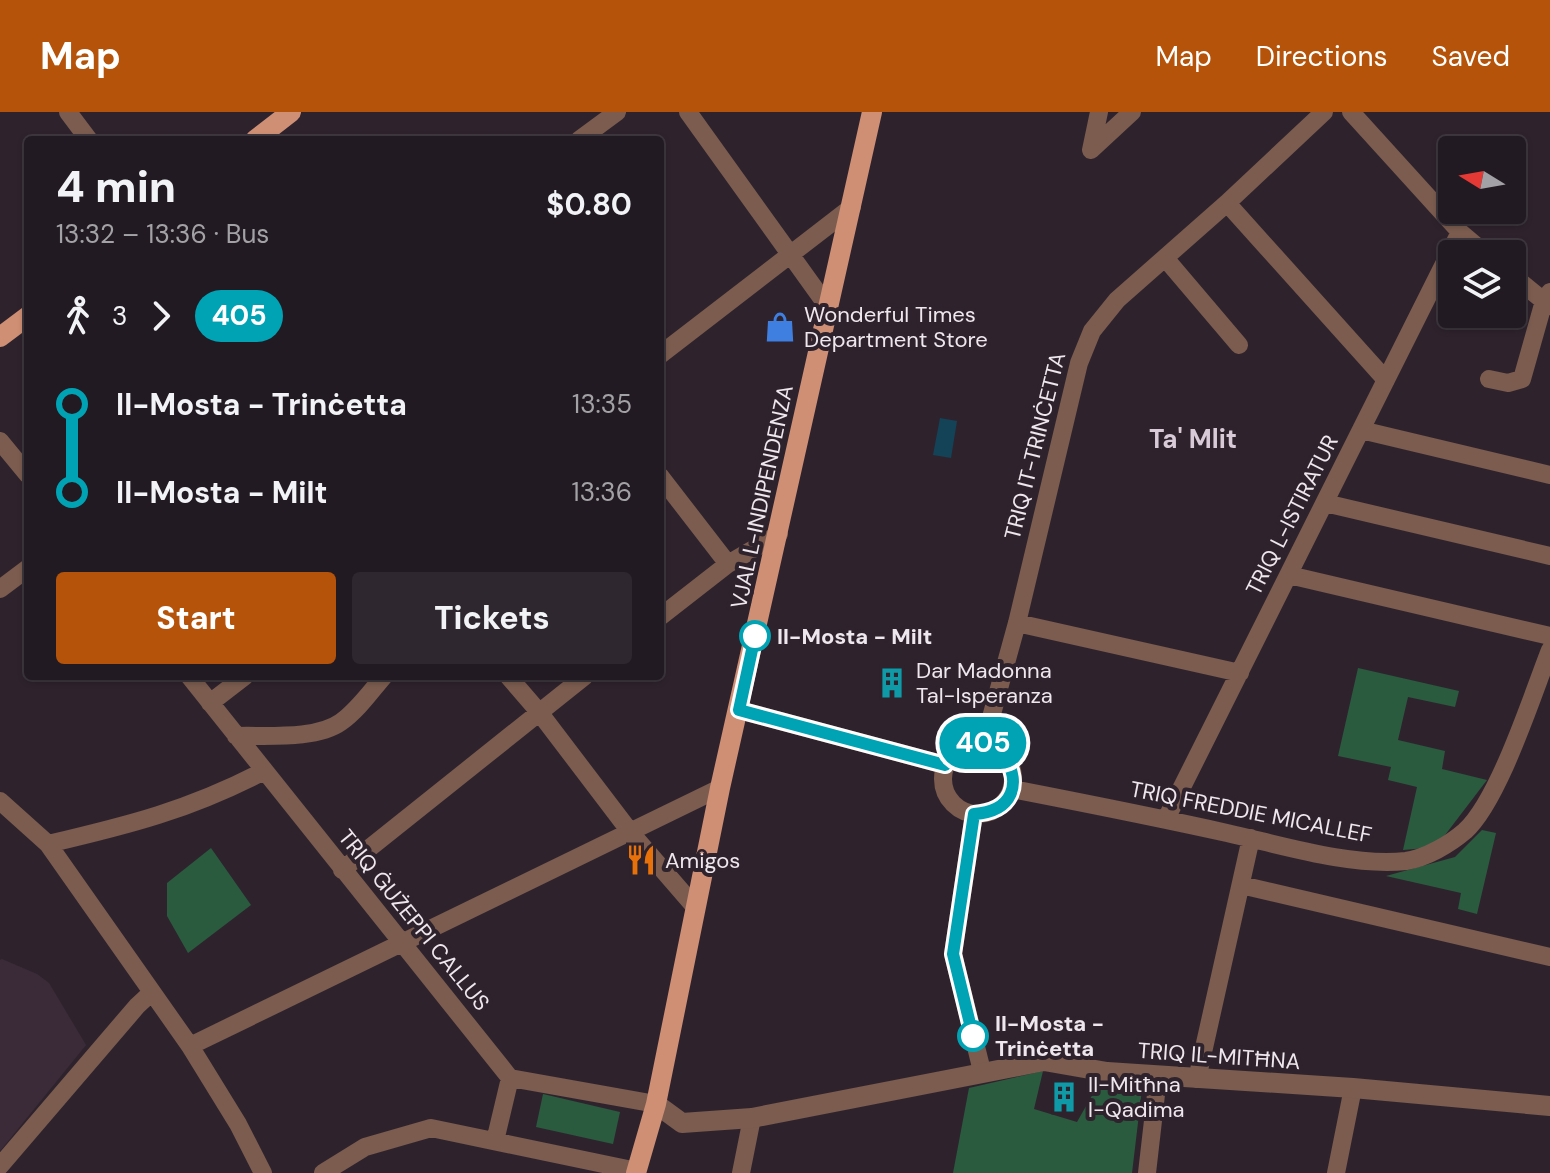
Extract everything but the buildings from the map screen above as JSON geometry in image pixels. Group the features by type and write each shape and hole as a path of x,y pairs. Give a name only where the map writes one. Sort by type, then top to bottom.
{"main road":[{"path":"260,136 291,112"},
{"name":"VJAL L-INDIPENDENZA","path":"636,1172 656,1104 720,788 872,112"},
{"path":"0,337 24,319"}],"street":[{"path":"68,112 86,136"},
{"path":"584,136 617,112"},
{"path":"688,112 828,307"},
{"path":"1099,112 1091,150 1132,112"},
{"name":"TRIQ IT-TRINĊETTA","path":"984,743 1017,623 1079,363 1092,331 1117,300 1324,112"},
{"path":"1352,112 1469,240"},
{"path":"1227,203 1386,380"},
{"path":"664,352 852,207"},
{"name":"TRIQ L-ISTIRATUR","path":"1166,819 1460,232"},
{"path":"1165,258 1239,345"},
{"path":"1489,379 1508,383 1522,379 1548,300 1526,285"},
{"path":"1361,430 1550,475"},
{"path":"0,441 24,470"},
{"path":"664,481 728,564"},
{"path":"1325,503 1550,556"},
{"path":"664,614 728,564 779,534"},
{"path":"0,589 24,571"},
{"path":"1289,575 1550,636"},
{"path":"1017,623 1240,673"},
{"name":"TRIQ FREDDIE MICALLEF","path":"1012,789 1303,850 1381,862 1411,860 1440,848 1466,830 1482,810 1495,787 1550,650"},
{"name":"TRIQ ĠUŻEPPI CALLUS","path":"192,680 510,1078"},
{"path":"210,703 240,680"},
{"path":"236,736 325,730 340,723 380,680"},
{"path":"511,680 631,833 695,907"},
{"path":"342,870 580,680"},
{"path":"739,710 945,765"},
{"path":"972,743 984,743 1005,755 1014,777 1012,789 998,808 974,814 954,806 947,797 943,787 945,765 960,748 972,743"},
{"path":"48,844 94,835 175,812 220,794 264,771"},
{"path":"190,1046 720,788"},
{"path":"0,801 48,844 190,1046 238,1124 263,1173"},
{"path":"974,814 953,954 982,1071"},
{"path":"1197,1079 1251,838"},
{"path":"1241,885 1550,957"},
{"path":"0,1166 151,993"},
{"name":"TRIQ IL-MITĦNA","path":"656,1104 682,1123 752,1118 1044,1061 1158,1077 1548,1100"},
{"path":"1147,1173 1158,1077"},
{"path":"495,1141 510,1078 656,1104"},
{"path":"1336,1173 1353,1088"},
{"path":"741,1173 752,1118"},
{"path":"323,1173 365,1147 431,1128 636,1172"}],"shaded area":[{"path":"0,960 37,974 49,983 86,1045 0,1151"}],"green space":[{"path":"1358,668 1459,691 1455,707 1408,697 1398,740 1445,751 1442,769 1487,780 1442,839 1426,848 1403,850 1417,787 1388,780 1391,767 1338,756"},
{"path":"1482,830 1496,833 1477,914 1458,909 1461,893 1386,876 1455,857"},
{"path":"211,848 251,905 188,953 167,916 167,883"},
{"path":"1043,1071 1034,1109 1077,1122 1098,1085 1142,1089 1132,1173 953,1173 969,1088"},
{"path":"543,1094 620,1112 613,1144 536,1127"}],"water":[{"path":"940,418 957,421 951,458 933,455"}],"bus line":[{"name":"405","path":"755,636 739,710 945,765 960,748 972,743 984,743 1005,755 1011,765 1014,777 1006,800 998,808 974,814 960,899 953,954 973,1036"}],"place":[{"name":"Wonderful Times Department Store","path":"780,327"},
{"name":"Il-Mosta - Milt","path":"755,636"},
{"name":"Dar Madonna Tal-Isperanza","path":"892,683"},
{"name":"Amigos","path":"641,860"},
{"name":"Il-Mosta - Trinċetta","path":"973,1036"},
{"name":"Il-Mitħna l-Qadima","path":"1064,1097"}],"district":[{"name":"Ta' Mlit","path":"1193,439"}]}
